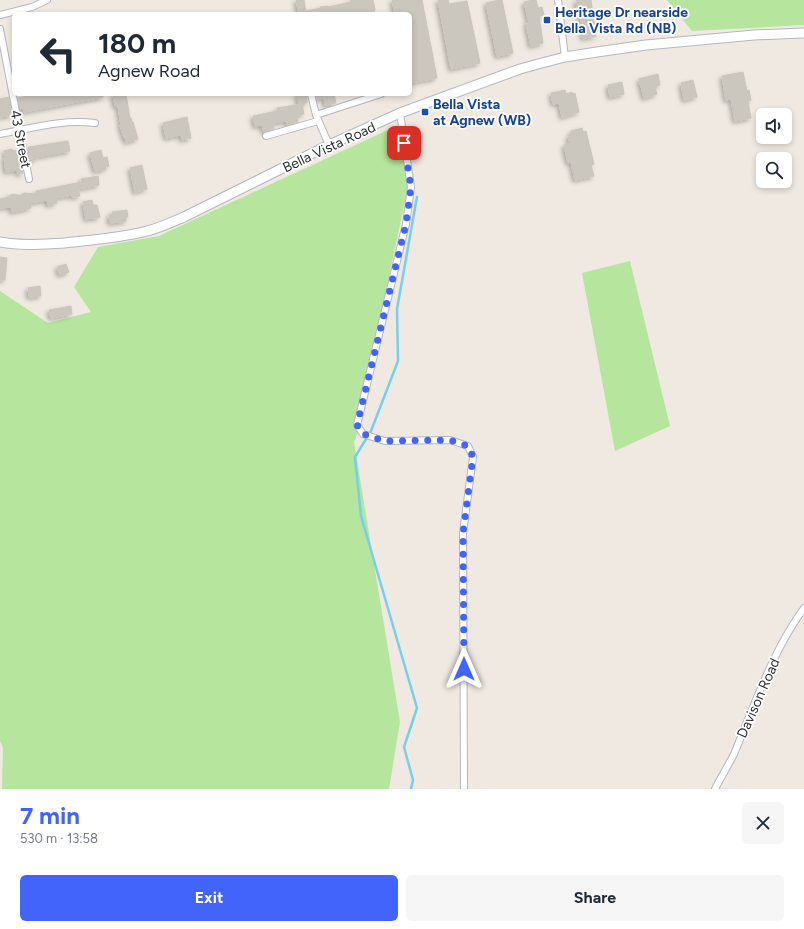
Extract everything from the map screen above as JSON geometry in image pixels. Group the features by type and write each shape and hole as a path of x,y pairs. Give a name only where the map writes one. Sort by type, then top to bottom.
{"street":[{"path":"0,15 32,7 48,0"},
{"path":"558,0 565,57"},
{"name":"43 Street","path":"0,29 12,90"},
{"name":"Bella Vista Road","path":"0,242 14,244 42,244 97,240 124,236 160,227 184,217 329,145 400,114 542,62 632,47 695,40 754,35 804,33"},
{"name":"43 Street","path":"13,96 29,179"},
{"path":"312,96 317,118 329,145"},
{"path":"266,136 376,96"},
{"path":"400,114 411,187 406,224 357,425 363,434 385,441 450,440 468,446 473,457 463,533 464,789"},
{"path":"0,134 61,122 82,121 95,123"},
{"name":"Davison Road","path":"715,789 733,756 771,664 796,619 804,608"}],"green space":[{"path":"667,0 804,0 804,25 692,31"},
{"path":"403,123 408,187 357,426 359,430 354,442 400,722 389,789 2,789 3,748 0,741 0,291 48,323 91,312 74,287 98,247 159,236"},
{"path":"630,261 670,426 615,451 582,273"}],"building":[{"path":"296,0 304,0 306,12 299,12"},
{"path":"350,0 373,0 375,10 374,12 306,11 321,8 320,7 328,7 351,2"},
{"path":"392,0 422,0 437,78 412,83 412,12 395,12"},
{"path":"438,0 448,0 449,4 467,1 480,63 451,69"},
{"path":"502,0 513,53 497,56 486,3"},
{"path":"536,0 538,8 542,7 544,15 539,16 543,43 531,46 526,23 529,23 524,2"},
{"path":"576,0 591,0 596,36 583,38 580,15 578,15"},
{"path":"743,72 747,91 749,90 751,100 748,101 751,118 735,121 731,99 726,100 722,76"},
{"path":"658,74 660,85 655,87 657,94 644,98 639,79"},
{"path":"693,80 697,97 684,100 681,83"},
{"path":"622,82 624,94 610,97 608,85"},
{"path":"565,90 566,94 572,92 572,94 575,93 579,112 562,117 559,103 553,104 551,93"},
{"path":"28,96 103,96 24,112 23,108 20,108 18,98"},
{"path":"113,96 126,96 130,118 133,122 138,139 126,142 120,125 118,106 115,106"},
{"path":"297,96 307,96 307,103 299,104"},
{"path":"316,96 334,96 336,103 325,105 324,97 317,99"},
{"path":"9,97 12,115 0,117 0,99"},
{"path":"302,104 304,114 297,115 298,122 287,125 287,121 273,123 274,129 264,132 262,125 255,126 253,116 277,111 277,108"},
{"path":"187,117 191,138 182,140 181,135 166,138 163,123"},
{"path":"582,128 583,132 586,131 594,164 591,165 594,176 575,180 571,162 568,163 564,145 570,144 568,136 572,135 571,131"},
{"path":"68,141 70,151 36,157 37,159 30,161 29,147"},
{"path":"12,149 13,151 19,150 23,173 18,174 17,170 6,172 4,158 6,158 4,151"},
{"path":"101,150 103,158 107,157 109,166 105,167 106,169 95,171 90,153"},
{"path":"142,165 147,189 135,192 130,168"},
{"path":"98,176 99,185 78,189 80,196 72,197 72,195 56,198 57,203 48,205 47,200 30,203 31,208 12,212 11,207 0,208 0,199 13,194 37,194 36,191 82,182 81,179"},
{"path":"92,200 93,205 97,205 100,217 86,219 83,202"},
{"path":"127,210 128,217 126,217 126,221 110,223 109,215 113,214 112,212"},
{"path":"0,257 7,258 5,280 0,280"},
{"path":"66,264 69,272 60,275 57,267"},
{"path":"40,286 41,296 29,297 28,288"},
{"path":"71,306 72,314 51,318 49,310"}],"waterway":[{"path":"411,789 413,780 404,747 417,708 361,516 355,457 371,431 398,361 397,309 417,197"}],"place":[{"name":"Heritage Dr nearside Bella Vista Rd (NB)","path":"547,20"},
{"name":"Bella Vista at Agnew (WB)","path":"425,112"}],"route":[{"path":"404,143 411,187 406,224 357,425 363,434 385,441 450,440 468,446 473,457 463,533 464,669"}]}
